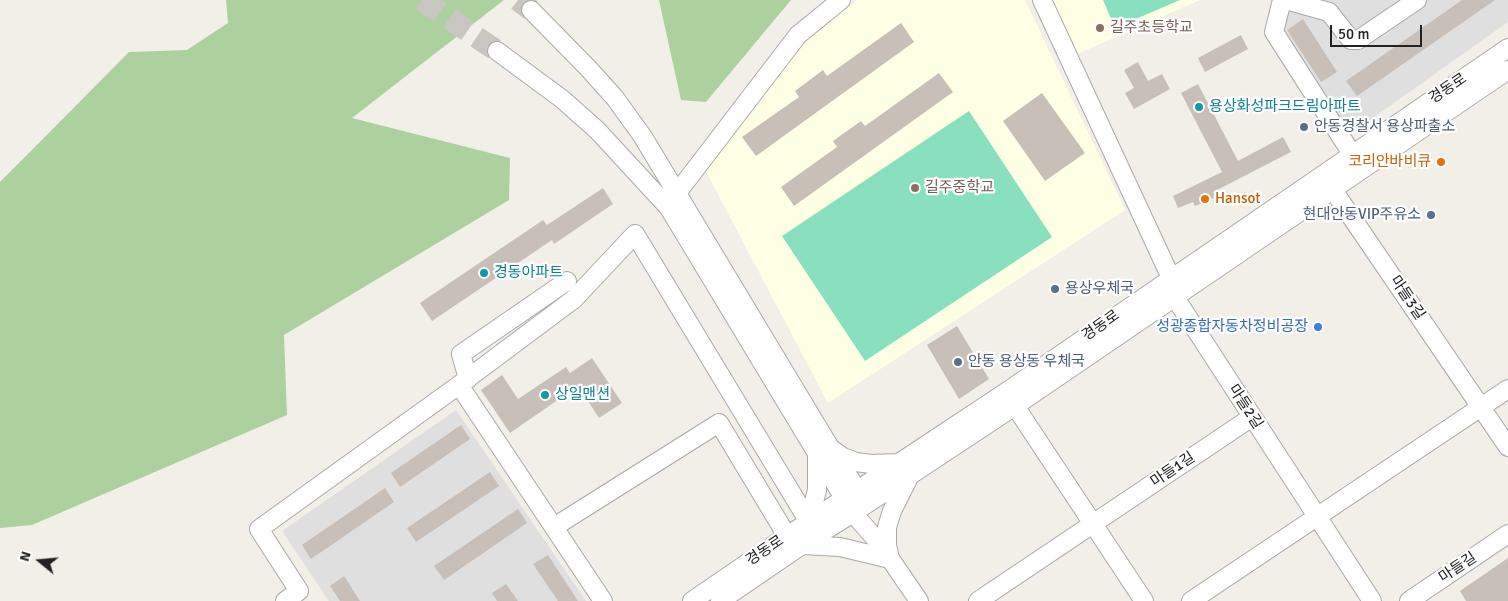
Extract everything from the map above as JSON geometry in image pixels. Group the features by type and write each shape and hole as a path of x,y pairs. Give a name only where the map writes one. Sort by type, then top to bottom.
{"street":[{"path":"673,200 798,35 841,0"},
{"path":"1042,0 1171,278"},
{"path":"1282,0 1274,32 1352,154"},
{"path":"1286,0 1329,12 1351,40 1358,40 1417,0"},
{"path":"531,10 615,98 643,137 673,200 823,451 880,544 918,601"},
{"name":"경동로","path":"692,601 795,540 904,470 1171,278 1508,48"},
{"path":"497,52 562,99 673,200"},
{"name":"경동로","path":"904,470 1015,406 1508,70"},
{"name":"마들3길","path":"1333,190 1508,447"},
{"path":"297,598 258,529 463,382 574,299 635,234 810,522"},
{"path":"567,281 461,354 463,382 602,601"},
{"name":"마들2길","path":"1174,296 1372,601"},
{"path":"1191,601 1508,389"},
{"path":"1015,406 1144,601"},
{"name":"마들1길","path":"978,601 1252,416"},
{"path":"554,527 719,423 795,540 840,547 890,559"},
{"path":"823,451 856,462 904,470 887,527 887,544 890,559"},
{"path":"810,522 823,451"},
{"name":"경동로","path":"720,601 795,540 810,522 855,502"},
{"name":"마들길","path":"1409,601 1508,534"}],"shaded area":[{"name":"길주중학교","path":"857,0 1025,0 1125,210 828,403 703,166 813,33"},
{"name":"길주초등학교","path":"1051,0 1200,0 1075,55"},
{"path":"1271,0 1508,0 1508,22 1346,137 1277,26"},
{"path":"456,410 586,601 329,601 282,531"}],"green space":[{"path":"226,0 504,0 352,118 510,158 509,200 284,335 287,415 32,525 0,528 0,182 129,52 187,50 228,23"},
{"path":"659,0 791,0 706,102 681,100"},
{"path":"1103,0 1180,0 1115,28"},
{"path":"969,111 1052,237 865,361 782,236"}],"building":[{"path":"1462,0 1495,0 1357,96 1346,81"},
{"path":"1303,19 1337,72 1321,82 1287,30"},
{"path":"901,23 914,42 756,156 742,137 799,97 795,91 823,70 827,76"},
{"path":"1241,35 1248,49 1205,72 1198,58"},
{"path":"1138,62 1148,81 1162,74 1170,89 1134,109 1125,93 1134,88 1124,70"},
{"path":"939,73 953,92 794,206 781,187 837,147 833,141 861,121 865,126"},
{"path":"1198,84 1238,161 1283,137 1291,152 1213,192 1216,197 1195,206 1193,202 1178,208 1173,196 1222,172 1181,93"},
{"path":"1042,93 1085,153 1045,181 1003,121"},
{"name":"경동아파트","path":"603,188 613,204 554,244 552,240 432,321 420,303 543,220 547,225"},
{"name":"안동 용상동 우체국","path":"957,326 989,379 959,399 927,345"},
{"name":"상일맨션","path":"592,358 622,403 599,418 578,386 510,433 481,390 502,375 518,399 566,367 570,373"},
{"path":"461,425 470,439 400,487 391,473"},
{"path":"490,472 499,486 416,542 407,528"},
{"path":"385,488 394,502 311,559 302,545"},
{"path":"518,509 527,523 444,580 434,566"},
{"path":"548,555 578,601 558,601 533,564"},
{"path":"1508,558 1508,601 1466,601 1460,591"},
{"path":"344,576 360,601 340,601 330,586"},
{"path":"506,584 518,601 497,601 492,593"}],"tunnel":[{"path":"422,0 497,51"},
{"path":"518,0 531,10"}],"place":[{"name":"길주초등학교","path":"1100,28"},
{"name":"용상화성파크드림아파트","path":"1199,107"},
{"name":"안동경찰서 용상파출소","path":"1304,127"},
{"name":"코리안바비큐","path":"1441,162"},
{"name":"길주중학교","path":"915,188"},
{"name":"Hansot","path":"1205,199"},
{"name":"현대안동VIP주유소","path":"1431,215"},
{"name":"경동아파트","path":"484,273"},
{"name":"용상우체국","path":"1055,289"},
{"name":"성광종합자동차정비공장","path":"1318,327"},
{"name":"안동 용상동 우체국","path":"958,362"},
{"name":"상일맨션","path":"545,395"}]}
